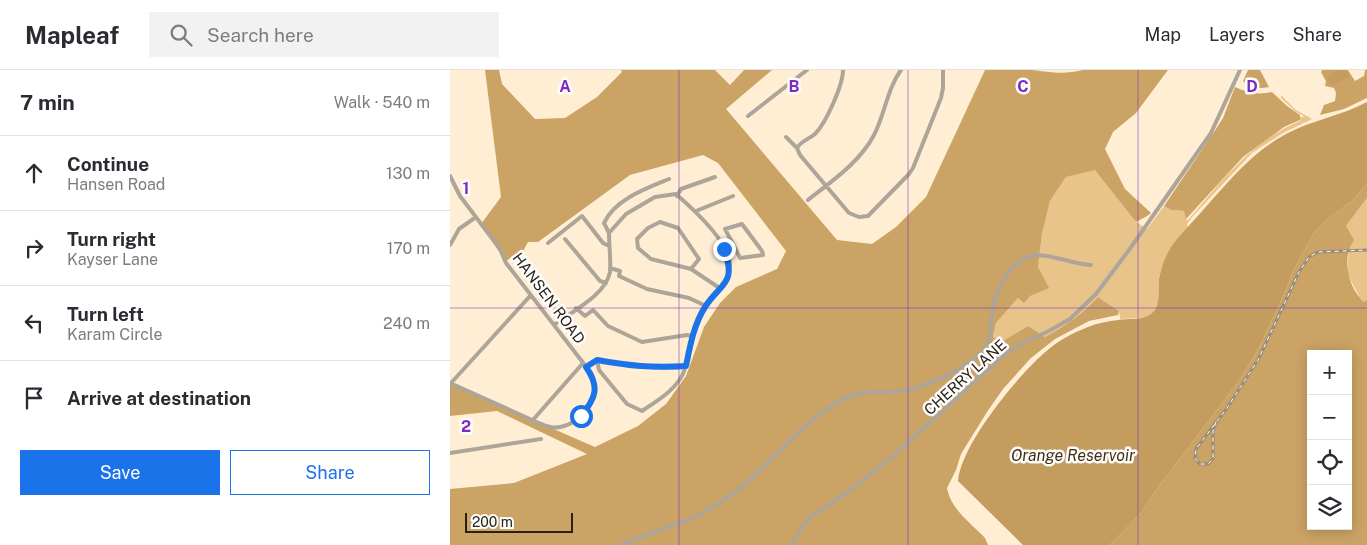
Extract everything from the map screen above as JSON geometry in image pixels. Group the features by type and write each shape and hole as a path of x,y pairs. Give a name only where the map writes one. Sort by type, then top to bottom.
{"street":[{"path":"748,116 806,70"},
{"path":"797,148 817,132 823,124 841,82 842,70"},
{"path":"808,200 857,158 868,145 881,120 901,70"},
{"path":"786,137 849,213 859,217 871,214 913,168 941,98 943,70"},
{"name":"CHERRY LANE","path":"791,545 808,520 852,489 894,455 1004,355 1020,344 1064,323 1083,308 1124,258 1211,133 1240,70"},
{"name":"HANSEN ROAD","path":"450,176 460,196 500,249 506,263 583,362 593,377 595,391 581,416 559,428 532,421 451,383"},
{"path":"678,196 681,189 715,177"},
{"path":"554,325 597,294 606,283 610,268 608,233 604,223 608,215 634,193 669,179"},
{"path":"597,360 599,370 627,404 642,411 661,398 680,379 686,366 693,336 706,306 726,284 730,265 724,249 696,212 676,194 655,197 626,214 608,233"},
{"path":"696,212 734,196"},
{"path":"548,243 582,216 603,243 609,246"},
{"path":"450,243 459,229 476,217"},
{"path":"691,269 699,259 678,228 660,222 648,228 637,239 638,248 651,259 691,269 721,289"},
{"path":"742,224 763,255 740,258 734,246 725,229 742,224"},
{"path":"565,239 600,281 606,283"},
{"path":"724,249 734,246"},
{"path":"621,545 699,515 732,494 766,466 802,430 832,405 853,395 902,391 934,382 970,362 982,353 988,344 992,330 995,299 1004,280 1015,266 1028,256 1042,256 1072,263 1090,264"},
{"path":"610,268 620,271 619,276 647,289 689,298 706,306"},
{"path":"451,383 531,295"},
{"path":"576,308 585,316 593,310 608,326 642,342 687,335 693,336"},
{"path":"586,367 597,360 636,367 686,366"},
{"path":"532,421 583,362"},
{"path":"450,453 540,439"}],"shaded area":[{"path":"485,70 499,70 502,84 535,119 565,118 597,97 622,72 621,70 715,70 730,85 744,70 772,70 726,109 837,240 872,244 896,227 926,197 985,70 1032,70 1063,73 1083,70 1168,70 1136,113 1113,132 1105,149 1125,189 1151,213 1136,222 1095,170 1066,177 1050,201 1042,234 1038,267 1049,288 1030,296 1024,303 1018,298 996,323 993,337 1003,341 1028,326 1045,337 1073,319 1098,297 1119,311 1118,315 1089,321 1055,339 1031,358 1003,389 961,454 947,488 949,496 957,510 985,538 988,545 450,545 450,489 514,483 587,454 497,411 450,416 450,384 595,447 638,426 666,404 686,376 704,327 720,303 736,287 777,269 786,251 718,163 703,155 630,175 538,242 528,242 522,253 505,261 481,224 501,197"},
{"path":"1248,70 1260,70 1269,87 1255,87 1243,81"},
{"path":"1322,70 1348,70 1355,81 1364,76 1365,70 1367,70 1367,98 1344,109 1320,115 1324,105 1335,101 1336,93 1334,88 1325,86 1326,81 1321,72"},
{"path":"1235,87 1253,93 1272,92 1300,115 1300,120 1284,127 1243,157 1186,219 1184,211 1171,210 1164,206 1223,118"},
{"path":"1281,95 1296,110 1312,119 1283,133 1252,153 1193,216 1187,224 1188,228 1172,247 1161,269 1158,286 1158,305 1151,315 1148,317 1120,319 1119,311 1098,297 1073,319 1045,337 1028,326 1003,342 993,337 996,323 1018,298 1024,302 1030,296 1038,267 1042,234 1050,201 1066,177 1095,169 1136,222 1147,229 1164,206 1171,210 1184,211 1187,221 1225,177 1252,151 1282,130 1300,121 1300,117 1305,117 1295,111 1281,98"},
{"path":"1367,184 1367,198 1346,226 1354,240 1350,247 1347,264 1350,281 1358,296 1364,302 1367,300 1367,545 1110,545 1141,513 1159,486 1239,381 1259,348 1292,273 1314,233 1328,219 1353,200"},
{"path":"1367,198 1367,304 1360,298 1347,273 1349,249 1346,226"}],"water":[{"path":"1340,70 1347,71 1350,77 1331,85 1328,81 1329,76"},
{"name":"Orange Reservoir","path":"1367,102 1367,184 1353,200 1328,219 1314,233 1292,273 1259,348 1239,381 1159,486 1141,513 1110,545 1023,545 958,481 961,466 969,449 979,431 1005,395 1043,354 1070,335 1099,323 1139,318 1151,314 1157,307 1160,275 1171,247 1231,178 1262,150 1286,134"}],"railway":[{"path":"1216,422 1213,431 1213,459 1208,464 1200,464 1195,458 1196,449 1227,408 1258,360 1299,272 1309,257 1318,252 1367,250"}],"route":[{"path":"581,416 595,391 593,377 586,367 597,360 636,367 686,366 696,327 706,306 726,284 730,265 724,249"}]}
